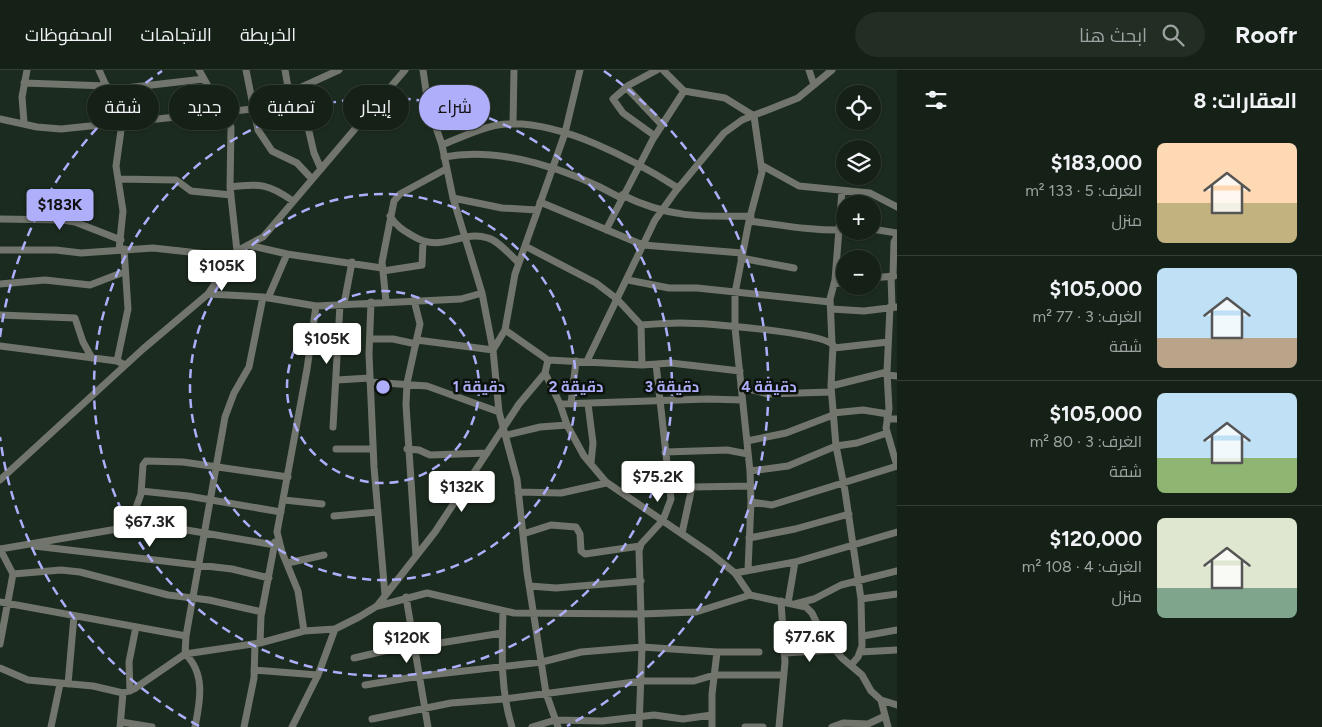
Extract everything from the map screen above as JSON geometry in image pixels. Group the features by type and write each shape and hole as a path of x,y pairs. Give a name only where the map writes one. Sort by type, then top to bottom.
{"street":[{"path":"24,122 24,83 27,70"},
{"path":"100,70 107,85"},
{"path":"199,70 207,85"},
{"path":"246,70 249,87"},
{"path":"285,70 288,85"},
{"path":"307,85 339,70"},
{"path":"1,476 208,294 237,251 263,237 405,70"},
{"path":"423,70 428,104 442,145 453,198 482,293 493,350 499,412 504,426 518,492 546,693 557,724"},
{"path":"513,124 514,70"},
{"path":"493,350 505,330 518,262 565,134 580,70"},
{"path":"655,136 623,113 613,101 613,97 626,87 657,70"},
{"path":"663,70 684,91 725,98 754,116 763,166 735,293 735,328 750,471 751,502 748,570"},
{"path":"809,70 814,85"},
{"path":"587,361 662,210 724,133 742,120 798,98 832,70"},
{"path":"140,85 204,79"},
{"path":"24,83 87,87"},
{"path":"626,87 662,126"},
{"path":"606,230 621,196 655,136 684,91"},
{"path":"0,119 24,122 37,127 61,129 87,126"},
{"path":"442,145 497,125 513,124 565,134 640,164 678,188"},
{"path":"117,361 128,308 128,291 121,240 123,211 116,160 121,130"},
{"path":"231,130 230,187 237,251"},
{"path":"259,130 272,151 297,163 312,179"},
{"path":"309,130 314,153 321,169"},
{"path":"444,157 458,154 484,156 519,160 554,168 621,196 662,210 700,217 750,219 818,231 836,230"},
{"path":"763,166 799,186 870,193 897,208"},
{"path":"386,301 383,269 394,200 400,194 446,169"},
{"path":"118,179 176,180 191,191 231,195"},
{"path":"230,187 262,184 279,191 293,201"},
{"path":"453,198 502,208 537,210"},
{"path":"540,202 643,245 742,255 794,268"},
{"path":"390,216 396,225 423,242 440,244 481,236 493,240 518,262"},
{"path":"0,219 69,221 121,240"},
{"path":"751,502 772,505 897,466 887,434 890,398 887,374 888,341 893,307 894,242 897,234 881,231"},
{"path":"841,240 830,306 833,346 831,389 836,446 860,582 862,636 860,652 851,665"},
{"path":"248,244 287,254 352,262 383,269 422,265 423,242"},
{"path":"525,246 596,283 617,299 641,325 642,366"},
{"path":"0,250 56,250 81,253 153,248 217,255 230,260"},
{"path":"185,654 186,636 210,500 229,405 249,367 266,298 287,254"},
{"path":"333,427 342,304 352,262"},
{"path":"0,284 45,280 90,285 124,272"},
{"path":"881,277 894,276"},
{"path":"628,280 669,288 696,288 864,311 893,307"},
{"path":"208,294 266,298 316,306 386,301 461,299 482,293"},
{"path":"414,300 420,324 407,383 407,449 414,512 416,556"},
{"path":"371,302 370,380 385,594"},
{"path":"244,727 262,612 284,500 316,306"},
{"path":"0,315 75,318 83,342 92,358"},
{"path":"641,325 680,323 790,333 816,337 833,346 897,339"},
{"path":"505,330 548,360 642,366 694,364 740,371"},
{"path":"371,339 393,339 493,350"},
{"path":"0,346 117,361 125,365"},
{"path":"377,606 454,506 504,426 545,373 548,360"},
{"path":"571,404 576,361"},
{"path":"523,534 551,525 576,527 580,534 581,551 585,554 640,546 663,520 671,496 656,364"},
{"path":"545,373 560,404 566,425 590,463 606,483 682,533 735,573 750,595"},
{"path":"741,386 768,394 831,389 887,374 897,376"},
{"path":"337,380 407,383 447,391 499,412"},
{"path":"560,404 742,400"},
{"path":"588,404 593,442 590,463"},
{"path":"747,441 786,433 833,414 863,410 897,419"},
{"path":"506,435 540,427 566,425"},
{"path":"750,471 788,466 836,446 857,443 887,434"},
{"path":"336,448 374,448"},
{"path":"407,449 419,450 430,455 487,453"},
{"path":"665,452 727,450 748,454"},
{"path":"129,527 141,491 143,465 146,461 183,462 288,477"},
{"path":"518,492 561,493 606,483"},
{"path":"682,533 692,488 750,486"},
{"path":"141,491 281,512"},
{"path":"284,500 322,504"},
{"path":"334,516 378,512"},
{"path":"749,538 795,529 849,514"},
{"path":"0,644 13,574 0,549 129,527 163,526 275,545"},
{"path":"277,532 298,591 304,631"},
{"path":"735,573 796,562 897,532"},
{"path":"26,545 232,569 269,578"},
{"path":"639,727 638,718 642,681 640,546"},
{"path":"288,563 324,555"},
{"path":"779,727 788,603 796,562"},
{"path":"13,574 71,570 193,599 209,600 262,612"},
{"path":"788,603 814,598 841,585 860,582 897,571"},
{"path":"530,586 556,588 641,582"},
{"path":"0,668 28,680 93,686 126,692 185,654 257,644 304,631 335,629 377,606 426,593 503,612 535,614 696,612 750,595 806,606 812,613 823,636 834,650 862,675 871,691 881,700 897,705"},
{"path":"861,599 897,594"},
{"path":"406,597 416,647 428,727"},
{"path":"0,602 186,636"},
{"path":"503,612 501,666 504,698 512,727"},
{"path":"51,727 64,684 74,616"},
{"path":"136,627 120,725 152,727"},
{"path":"292,727 318,676 335,629"},
{"path":"862,636 897,630"},
{"path":"354,658 406,646 416,647 502,633"},
{"path":"365,685 420,676 542,662 581,652 642,647 717,652 759,652"},
{"path":"784,653 834,650"},
{"path":"860,652 897,650"},
{"path":"712,727 717,652"},
{"path":"185,654 194,662 197,669 199,705 195,727"},
{"path":"254,670 318,676"},
{"path":"372,719 425,707 642,681 694,681 714,675 784,675"},
{"path":"881,700 888,727"},
{"path":"532,727 654,715 683,719 712,715"},
{"path":"832,727 843,724 868,724 885,716"},
{"path":"745,727 763,727"}]}
